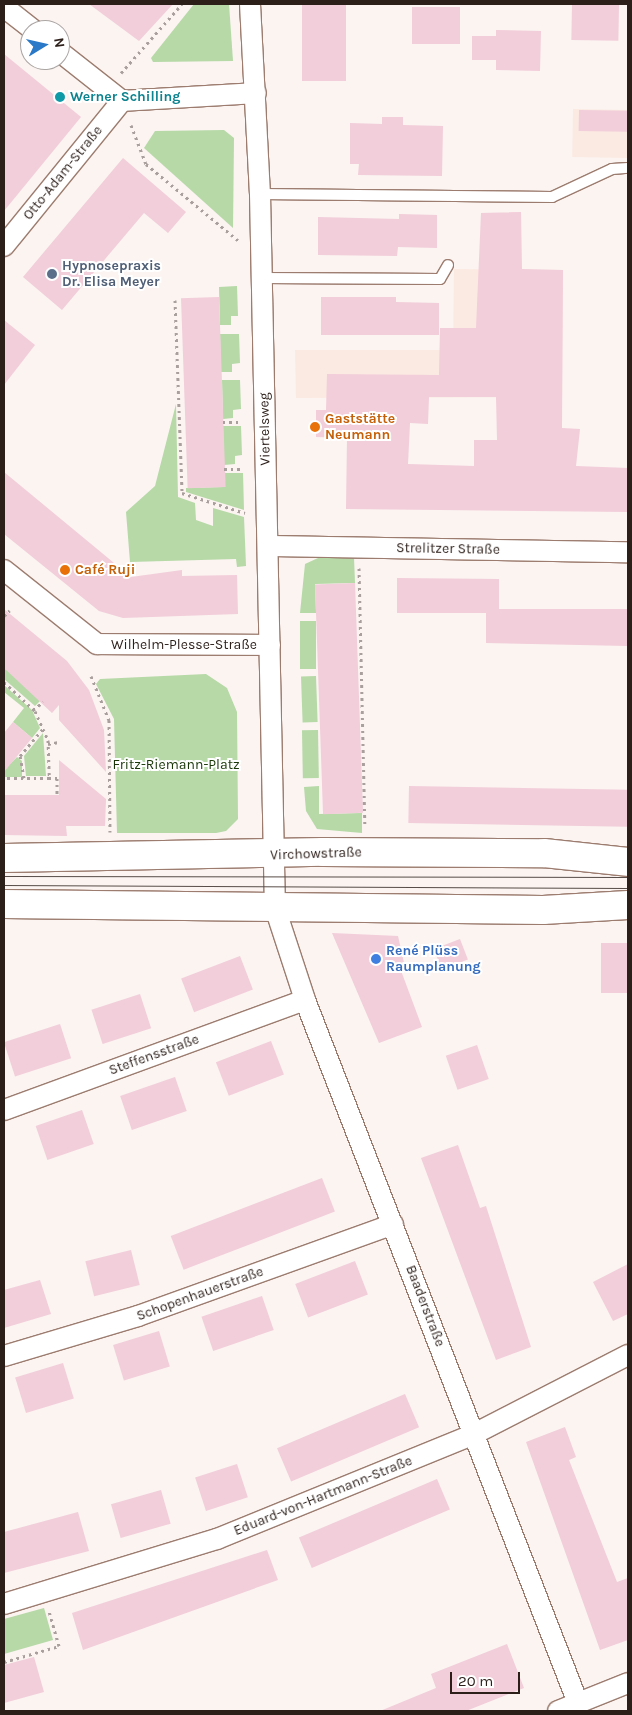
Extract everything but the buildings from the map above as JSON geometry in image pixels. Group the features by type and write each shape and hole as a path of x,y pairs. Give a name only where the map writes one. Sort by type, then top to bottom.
{"main road":[{"name":"Virchowstraße","path":"4,858 544,854 628,862"},
{"path":"4,904 543,910 628,905"}],"street":[{"name":"Viertelsweg","path":"250,4 260,194 268,520 271,855 275,908"},
{"path":"4,7 20,20"},
{"path":"70,60 115,95 256,93"},
{"name":"Otto-Adam-Straße","path":"4,246 115,95"},
{"name":"Strelitzer Straße","path":"268,546 628,552"},
{"name":"Wilhelm-Plesse-Straße","path":"4,570 97,644 270,645"},
{"name":"Baaderstraße","path":"275,908 304,1000 580,1707"},
{"name":"Steffensstraße","path":"4,1110 304,1000"},
{"name":"Schopenhauerstraße","path":"4,1356 138,1316 393,1224"},
{"name":"Eduard-von-Hartmann-Straße","path":"4,1604 217,1539 474,1434 628,1355"},
{"path":"558,1711 580,1707 628,1683"}],"lane":[{"path":"260,194 552,197 612,169 628,168"},
{"path":"262,269 440,279 448,265"}],"path":[{"path":"182,4 115,95 146,164 262,269"},
{"path":"175,300 182,493 268,520"},
{"path":"223,422 241,422"},
{"path":"224,469 242,469"},
{"path":"359,548 365,836"},
{"path":"4,616 10,610"},
{"path":"91,676 109,720 110,838"},
{"path":"4,682 33,710 43,729 48,744 49,778"},
{"path":"33,710 43,702"},
{"path":"24,778 20,756 43,729"},
{"path":"48,744 59,742"},
{"path":"4,778 57,778 57,795"},
{"path":"4,1662 59,1646 44,1591"}],"shaded area":[{"path":"573,109 628,110 627,158 572,157"},
{"path":"454,269 563,270 562,397 296,398 295,350 453,350"}],"green space":[{"path":"194,4 229,4 233,61 153,62 151,58"},
{"path":"224,130 234,138 233,228 144,148 155,131"},
{"path":"237,286 238,316 231,316 231,325 220,325 219,287"},
{"path":"220,334 239,334 240,363 232,364 232,372 221,372"},
{"path":"222,380 240,380 241,409 233,410 233,418 223,419"},
{"path":"176,404 178,497 195,503 196,520 213,526 213,508 244,517 246,566 237,567 236,559 130,562 126,512 155,486"},
{"path":"223,426 241,426 242,455 235,456 235,464 224,465"},
{"path":"224,473 243,473 244,510 186,492 186,488 224,487"},
{"path":"354,557 355,583 315,584 316,613 300,613 305,564 318,558"},
{"path":"300,621 316,621 316,669 300,669"},
{"path":"4,668 41,700 35,706 4,679"},
{"name":"Fritz-Riemann-Platz","path":"206,674 227,688 237,712 238,819 226,831 216,833 117,833 114,719 96,684 100,679"},
{"path":"316,676 318,722 303,722 301,677"},
{"path":"4,685 32,710 40,728 32,738 13,722 24,708 4,692"},
{"path":"302,730 318,730 319,778 303,778"},
{"path":"43,733 46,776 26,776 24,756"},
{"path":"17,757 22,761 22,777 4,777 4,760 10,764"},
{"path":"319,786 319,814 362,813 362,833 317,829 306,811 304,787"},
{"path":"44,1608 53,1640 4,1654 4,1619"}],"tram line":[{"path":"4,876 628,877"},
{"path":"4,885 628,888"}],"place":[{"name":"Werner Schilling","path":"60,97"},
{"name":"Hypnosepraxis Dr. Elisa Meyer","path":"52,274"},
{"name":"Gaststätte Neumann","path":"315,427"},
{"name":"Café Ruji","path":"65,570"},
{"name":"René Plüss Raumplanung","path":"376,959"}]}
